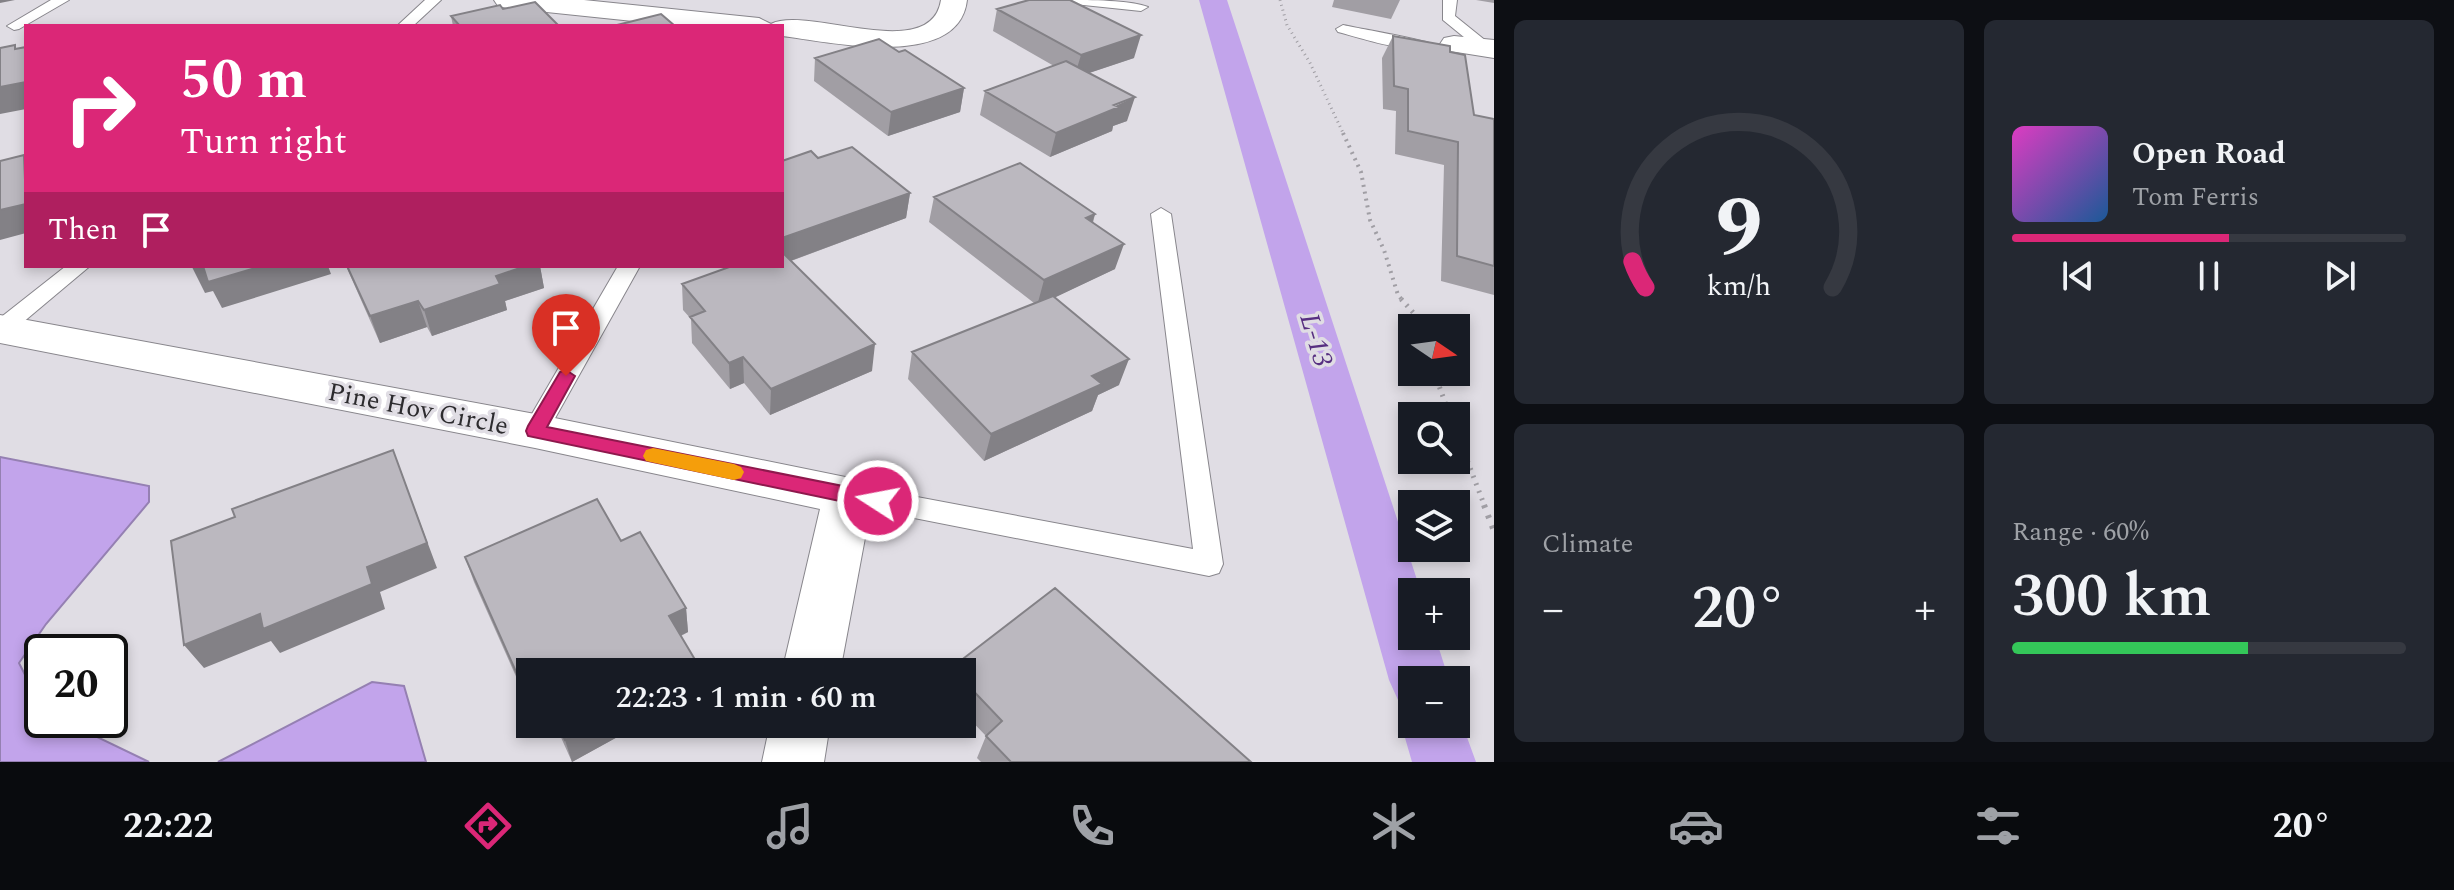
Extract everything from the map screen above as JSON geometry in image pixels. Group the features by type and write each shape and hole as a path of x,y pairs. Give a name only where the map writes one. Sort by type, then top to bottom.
{"street":[{"path":"507,0 740,24"},
{"path":"784,33 910,38 933,32 951,18 954,0"},
{"path":"1454,44 1490,48"},
{"name":"Pine Hov Circle","path":"0,329 535,431 848,495"},
{"path":"814,658 848,495"},
{"path":"793,762 797,738"}],"lane":[{"path":"14,26 62,0"},
{"path":"406,24 434,0"},
{"path":"1074,0 1141,7"},
{"path":"1450,0 1448,17 1490,48"},
{"path":"1343,29 1408,44 1454,44"},
{"path":"848,495 1209,564 1161,214"},
{"path":"0,329 76,268"},
{"path":"535,431 628,268"}],"path":[{"path":"1280,0 1287,25 1310,63 1361,172 1370,220 1384,250 1398,295 1415,314"},
{"path":"1470,468 1494,531"}],"shaded area":[{"path":"0,457 149,486 149,502 39,634 24,634 24,656 19,663 24,673 24,738 99,738 149,762 0,762"},
{"path":"372,682 404,686 426,762 218,762"}],"building":[{"path":"1029,0 1070,0 1141,35 1081,55 997,9"},
{"path":"535,2 557,24 458,24 451,16 500,5 503,9"},
{"path":"661,14 673,24 621,24"},
{"path":"1393,36 1450,46 1450,52 1465,55 1474,115 1494,119 1494,266 1457,256 1458,142 1408,131 1408,89 1394,86"},
{"path":"879,39 899,52 905,50 964,88 891,112 815,58"},
{"path":"15,45 15,49 24,47 24,82 0,87 0,48"},
{"path":"1066,61 1135,97 1114,105 1119,107 1056,133 985,91"},
{"path":"852,147 910,193 784,237 784,160 811,151 818,158"},
{"path":"24,155 24,204 0,210 0,161"},
{"path":"1020,163 1095,214 1086,218 1124,244 1044,280 934,197"},
{"path":"784,254 875,344 771,389 743,357 729,363 690,317 705,311 682,284 726,268 784,268"},
{"path":"204,268 255,268 208,282"},
{"path":"348,268 520,268 496,276 500,284 424,310 418,301 370,316"},
{"path":"1053,296 1129,359 1092,376 1102,384 991,434 912,352"},
{"path":"393,450 427,543 367,567 372,584 263,629 260,614 184,645 171,541 235,517 232,509"},
{"path":"597,499 621,541 640,532 686,608 669,616 694,658 516,658 516,672 465,557"},
{"path":"1055,588 1251,762 1011,762 986,736 1002,721 976,694 976,658 964,658"}],"waterway":[{"name":"L-13","path":"1213,0 1415,666"},
{"name":"L-13","path":"1436,738 1444,762"}],"slow traffic":[{"path":"653,456 734,472"}],"route":[{"path":"566,376 535,431 878,501"}]}
